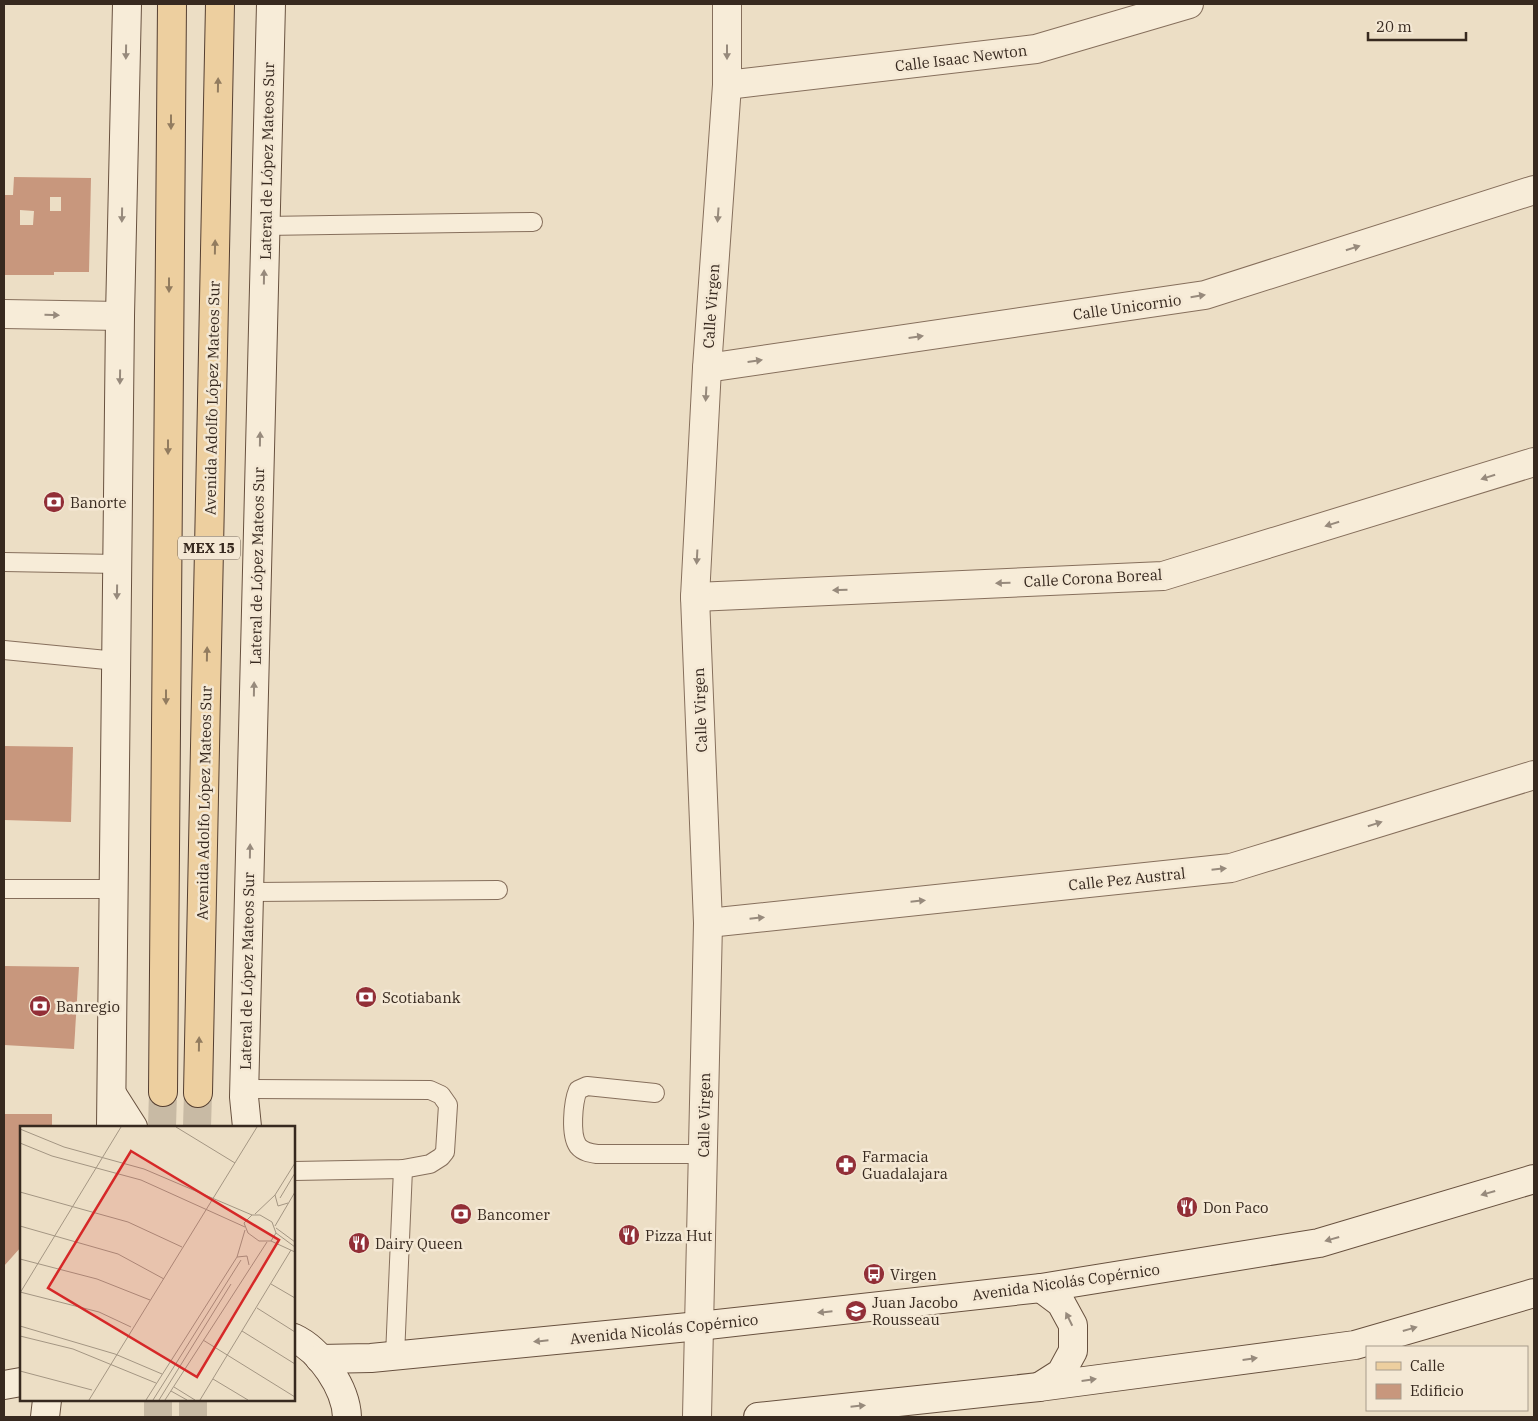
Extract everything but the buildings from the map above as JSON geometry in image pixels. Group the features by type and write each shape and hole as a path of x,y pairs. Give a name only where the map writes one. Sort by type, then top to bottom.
{"main road":[{"path":"112,1126 120,316 127,4"},
{"name":"MEX 15","path":"163,1092 172,4"},
{"name":"Avenida Adolfo López Mateos Sur","path":"198,1093 220,4"},
{"name":"Lateral de López Mateos Sur","path":"247,1126 244,1093 271,4"},
{"name":"Calle Virgen","path":"697,1417 708,923 695,596 707,368 726,85 727,4"},
{"name":"Calle Isaac Newton","path":"726,85 1036,49 1189,4"},
{"name":"Calle Unicornio","path":"707,368 1206,295 1534,190"},
{"path":"4,314 120,316"},
{"name":"Calle Corona Boreal","path":"695,596 1163,576 1534,462"},
{"name":"Calle Pez Austral","path":"708,923 1232,868 1534,775"},
{"path":"227,1126 244,1093"},
{"path":"112,1094 132,1126"},
{"name":"Avenida Nicolás Copérnico","path":"302,1342 371,1358 699,1326 1041,1288 1319,1243 1534,1179"},
{"path":"1039,1387 1061,1373 1073,1351 1073,1325 1061,1303 1041,1288"},
{"path":"758,1417 1039,1387 1355,1345 1534,1293"},
{"path":"302,1342 340,1386 347,1417"},
{"path":"4,1385 20,1382"},
{"path":"45,1417 47,1401"}],"lane":[{"path":"265,226 533,222"},
{"path":"4,562 118,564"},
{"path":"4,650 117,662"},
{"path":"4,889 114,889"},
{"path":"249,892 498,890"},
{"path":"655,1093 587,1086 578,1090 574,1101 574,1132 575,1140 579,1147 587,1152 597,1154 703,1154"},
{"path":"244,1093 430,1090 436,1092 448,1104 445,1152 430,1164 403,1168 295,1171"},
{"path":"395,1356 403,1168"}],"tunnel":[{"path":"162,1126 163,1092"},
{"path":"197,1126 198,1093"},
{"path":"158,1401 158,1417"},
{"path":"193,1401 193,1417"}],"place":[{"name":"Banorte","path":"54,502"},
{"name":"Scotiabank","path":"366,997"},
{"name":"Banregio","path":"40,1006"},
{"name":"Farmacia Guadalajara","path":"846,1165"},
{"name":"Don Paco","path":"1187,1207"},
{"name":"Bancomer","path":"461,1214"},
{"name":"Pizza Hut","path":"629,1235"},
{"name":"Dairy Queen","path":"359,1243"},
{"name":"Virgen","path":"874,1274"},
{"name":"Juan Jacobo Rousseau","path":"856,1311"}]}
